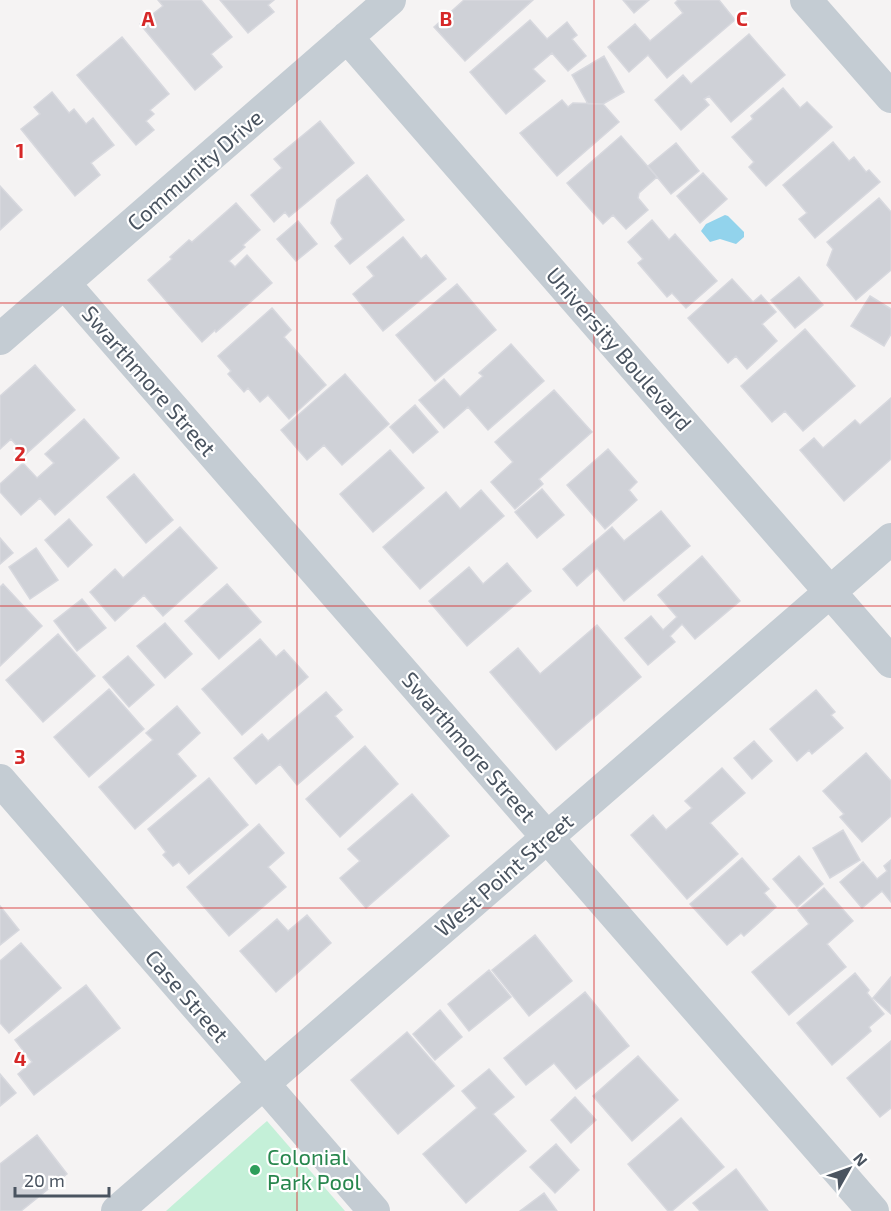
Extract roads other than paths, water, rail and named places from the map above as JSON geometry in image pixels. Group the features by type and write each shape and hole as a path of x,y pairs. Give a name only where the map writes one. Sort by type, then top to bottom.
{"street":[{"name":"Community Drive","path":"0,339 390,0"},
{"path":"806,0 891,97"},
{"name":"University Boulevard","path":"348,37 891,662"},
{"name":"Swarthmore Street","path":"64,283 873,1211"},
{"name":"West Point Street","path":"117,1211 891,539"},
{"name":"Case Street","path":"0,780 374,1211"}],"water":[{"path":"725,215 744,232 744,237 736,244 720,239 710,242 701,231 706,224"}],"place":[{"name":"Colonial Park Pool","path":"255,1170"}]}
